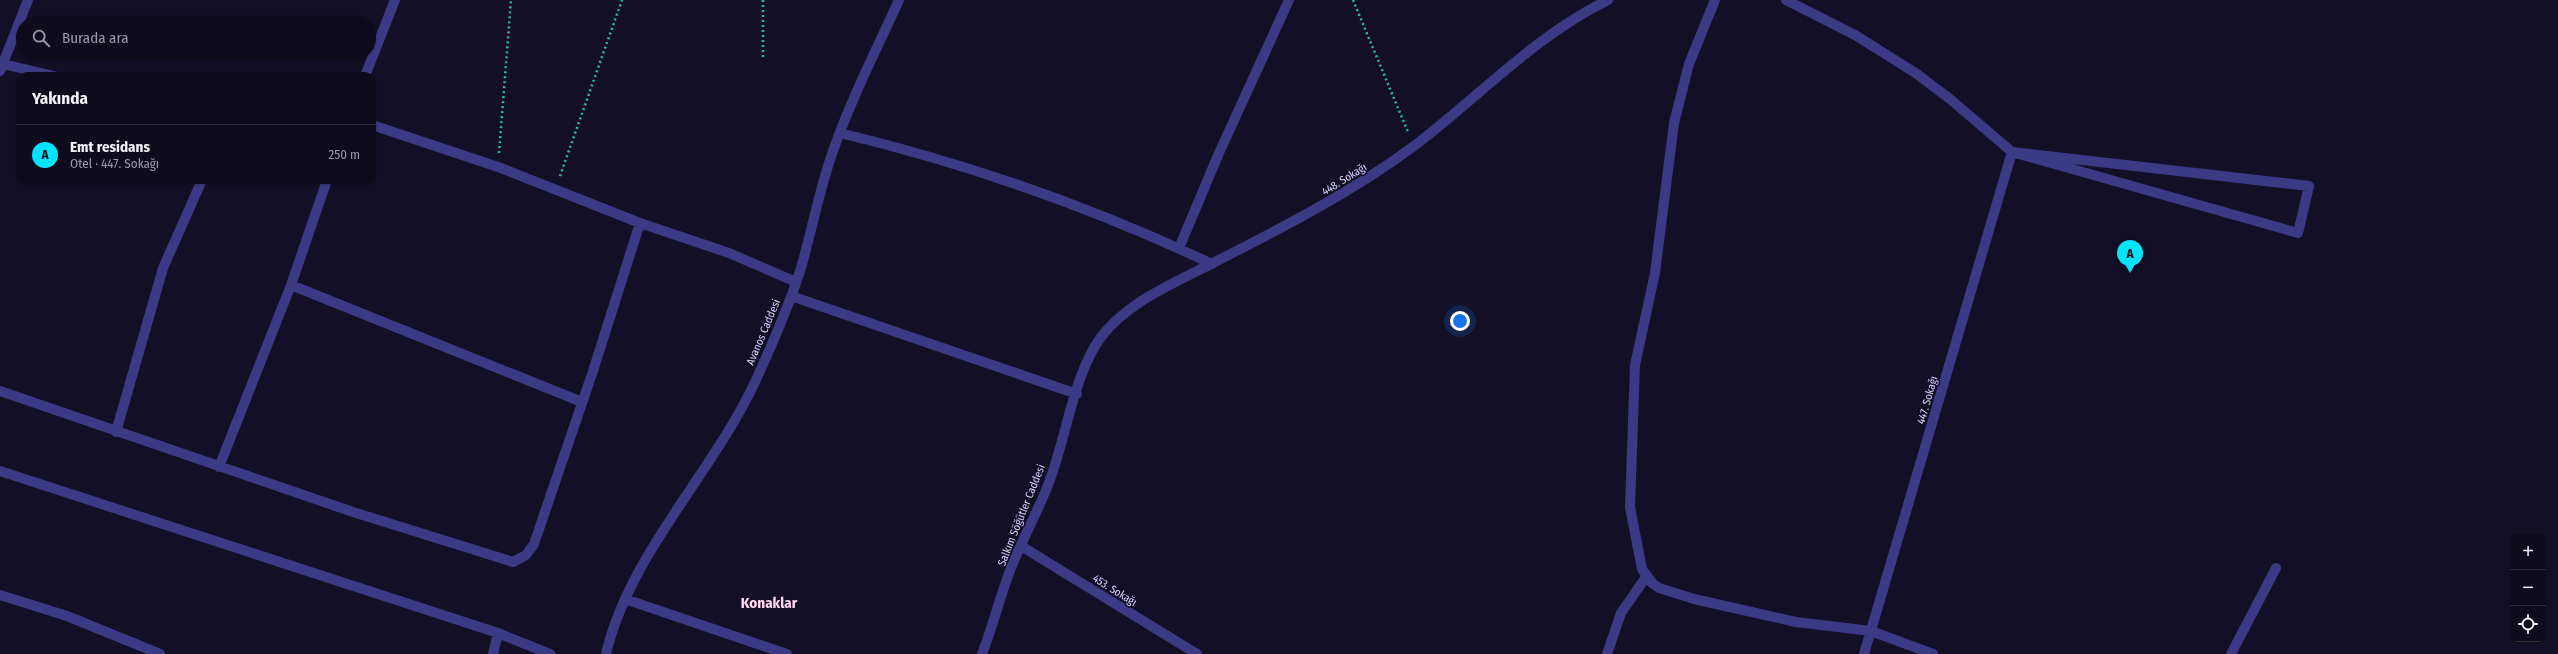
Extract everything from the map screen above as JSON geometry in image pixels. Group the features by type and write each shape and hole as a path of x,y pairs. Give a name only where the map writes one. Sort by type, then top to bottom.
{"street":[{"path":"22,16 28,0"},
{"path":"376,48 395,0"},
{"name":"Avanos Caddesi","path":"606,654 625,599 646,560 742,408 796,282 827,169 840,133 900,0"},
{"path":"1179,248 1219,153 1289,0"},
{"name":"448. Sokağı","path":"1086,362 1100,338 1120,317 1144,301 1306,216 1346,192 1414,146 1472,101 1499,74 1540,40 1608,0"},
{"path":"1715,0 1689,64 1676,116 1655,273 1635,365 1630,507 1642,569 1646,577 1659,588 1729,609 1796,622 1871,631 1933,654"},
{"path":"1786,0 1855,35 1910,70 1950,98 2012,152 2298,233 2309,186 2012,152"},
{"path":"16,30 1,67 30,72"},
{"path":"367,72 371,60"},
{"path":"376,126 498,167 640,223 729,253 796,282"},
{"path":"840,133 901,148 998,176 1105,215 1212,264"},
{"name":"447. Sokağı","path":"1864,654 2012,152"},
{"path":"116,432 163,268 200,184"},
{"path":"219,467 291,285 326,184"},
{"path":"0,391 219,467 513,562 526,554 534,544 640,223"},
{"path":"291,285 582,402"},
{"path":"791,296 1076,394"},
{"name":"Salkım Söğütler Caddesi","path":"982,654 1021,546 1048,485 1086,362"},
{"path":"0,471 498,633 550,654"},
{"name":"453. Sokağı","path":"1021,546 1197,654"},
{"path":"2231,654 2276,568"},
{"path":"1607,654 1621,613 1646,577"},
{"path":"0,595 67,616 160,654"},
{"path":"625,599 787,654"},
{"path":"493,654 498,633"}],"path":[{"path":"498,167 511,0"},
{"path":"555,190 622,0"},
{"path":"762,0 763,57"},
{"path":"1353,0 1414,146"}],"place":[{"name":"Emt residans","path":"2130,273"}],"district":[{"name":"Konaklar","path":"769,603"}]}
